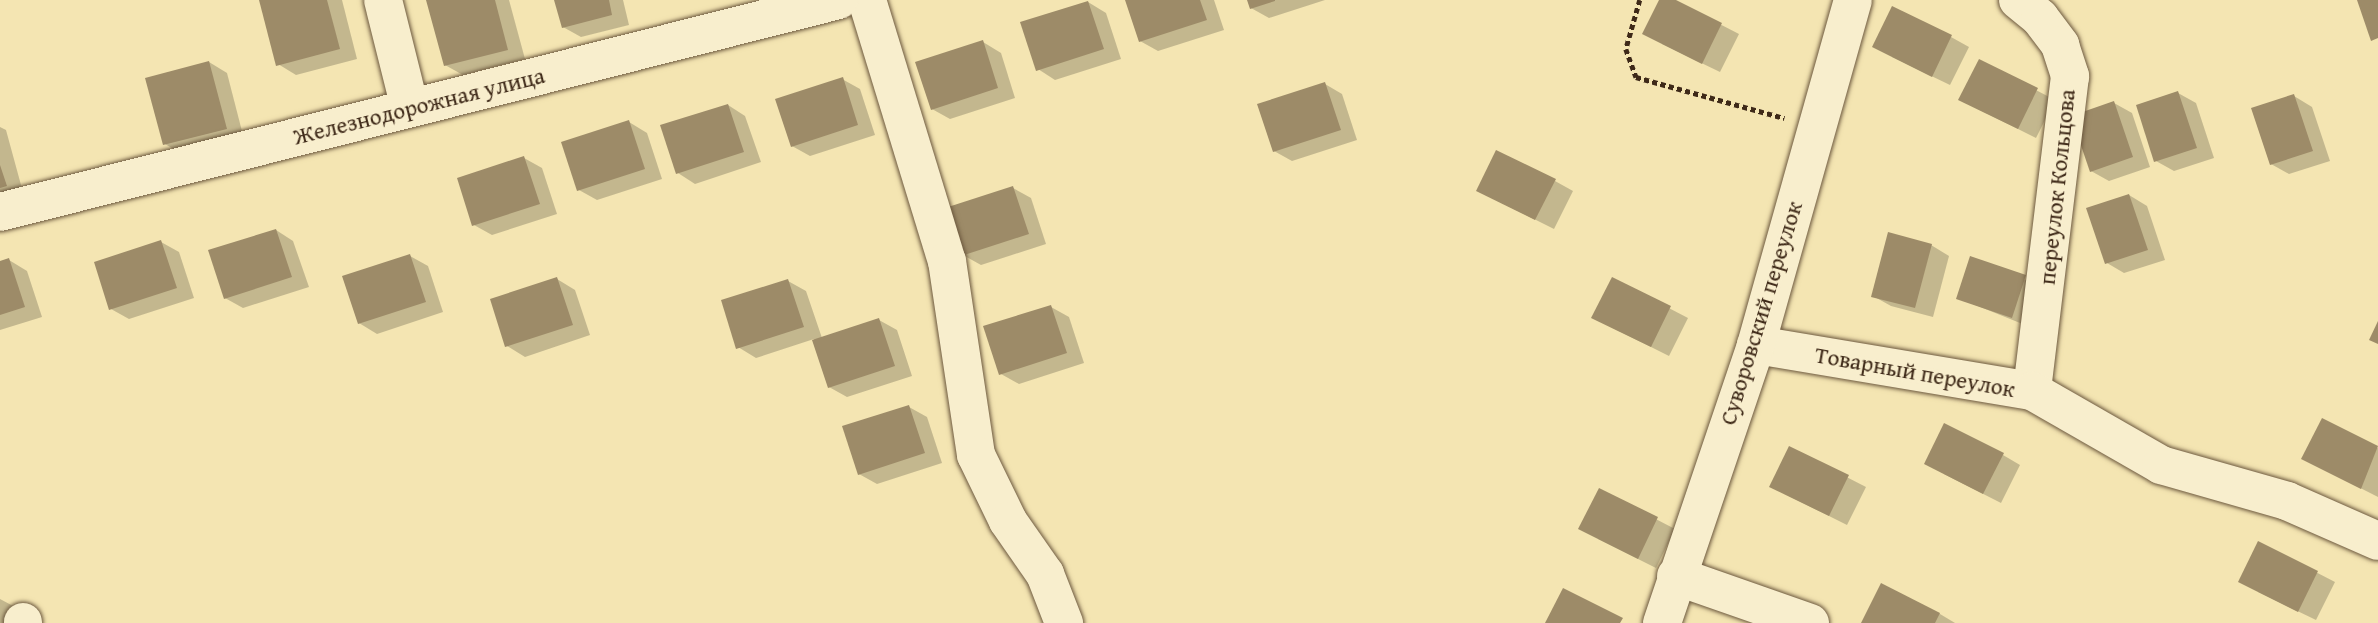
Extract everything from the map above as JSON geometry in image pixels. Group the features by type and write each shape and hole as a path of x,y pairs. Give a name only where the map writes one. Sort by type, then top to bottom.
{"street":[{"path":"383,0 410,108"},
{"name":"Железнодорожная улица","path":"0,212 839,0"},
{"path":"867,0 947,261 976,455 1008,521 1045,573 1064,623"},
{"name":"Суворовский переулок","path":"1662,623 1756,345 1815,127 1853,0"},
{"name":"переулок Кольцова","path":"2018,0 2040,18 2060,45 2070,76 2032,391"},
{"name":"Товарный переулок","path":"1756,345 2032,391 2161,465 2287,501 2378,541"},
{"path":"1676,576 1810,623"}],"path":[{"path":"1640,0 1626,49 1636,76 1815,127"}],"building":[{"path":"259,0 327,0 340,49 276,66"},
{"path":"426,0 495,0 508,50 444,66"},
{"path":"554,0 609,0 612,15 562,28"},
{"path":"1125,0 1200,0 1207,20 1139,42"},
{"path":"1247,0 1275,0 1275,1 1250,9"},
{"path":"1659,0 1676,0 1722,23 1702,64 1642,34"},
{"path":"2357,0 2378,0 2378,38 2371,41"},
{"path":"1088,1 1104,49 1036,71 1020,22"},
{"path":"1892,6 1952,35 1932,77 1872,47"},
{"path":"983,40 998,88 931,110 915,62"},
{"path":"1979,59 2038,88 2018,129 1958,100"},
{"path":"209,61 227,129 163,145 145,78"},
{"path":"843,77 858,125 791,147 775,99"},
{"path":"1325,82 1341,130 1273,152 1257,104"},
{"path":"2178,91 2197,148 2154,162 2136,105"},
{"path":"2294,94 2313,151 2270,165 2251,108"},
{"path":"2114,101 2133,157 2090,172 2071,116"},
{"path":"728,104 744,152 676,174 660,125"},
{"path":"629,120 645,169 577,191 561,142"},
{"path":"1496,150 1556,179 1535,220 1476,191"},
{"path":"524,156 540,204 472,226 457,178"},
{"path":"0,165 7,186 0,188"},
{"path":"1013,186 1029,234 961,256 945,208"},
{"path":"2129,194 2148,250 2105,264 2086,208"},
{"path":"276,229 292,277 224,299 208,250"},
{"path":"1888,232 1932,244 1915,308 1871,297"},
{"path":"161,240 177,288 109,310 94,262"},
{"path":"410,254 426,302 358,324 342,276"},
{"path":"1970,256 2026,275 2012,318 1956,299"},
{"path":"9,258 25,307 0,315 0,261"},
{"path":"557,277 573,325 505,347 490,299"},
{"path":"1612,277 1671,306 1651,347 1591,318"},
{"path":"788,279 804,327 736,349 721,300"},
{"path":"1051,305 1067,353 999,375 983,326"},
{"path":"879,318 895,366 828,388 812,340"},
{"path":"2378,321 2378,344 2369,340"},
{"path":"909,405 925,453 858,475 842,426"},
{"path":"2322,418 2378,446 2361,489 2301,459"},
{"path":"1944,423 2004,453 1983,494 1924,464"},
{"path":"1789,446 1849,475 1829,516 1769,487"},
{"path":"1599,488 1658,517 1638,559 1578,529"},
{"path":"2258,541 2318,571 2298,612 2238,582"},
{"path":"1881,583 1940,613 1935,623 1861,623"},
{"path":"1563,588 1623,618 1620,623 1545,623"}]}
